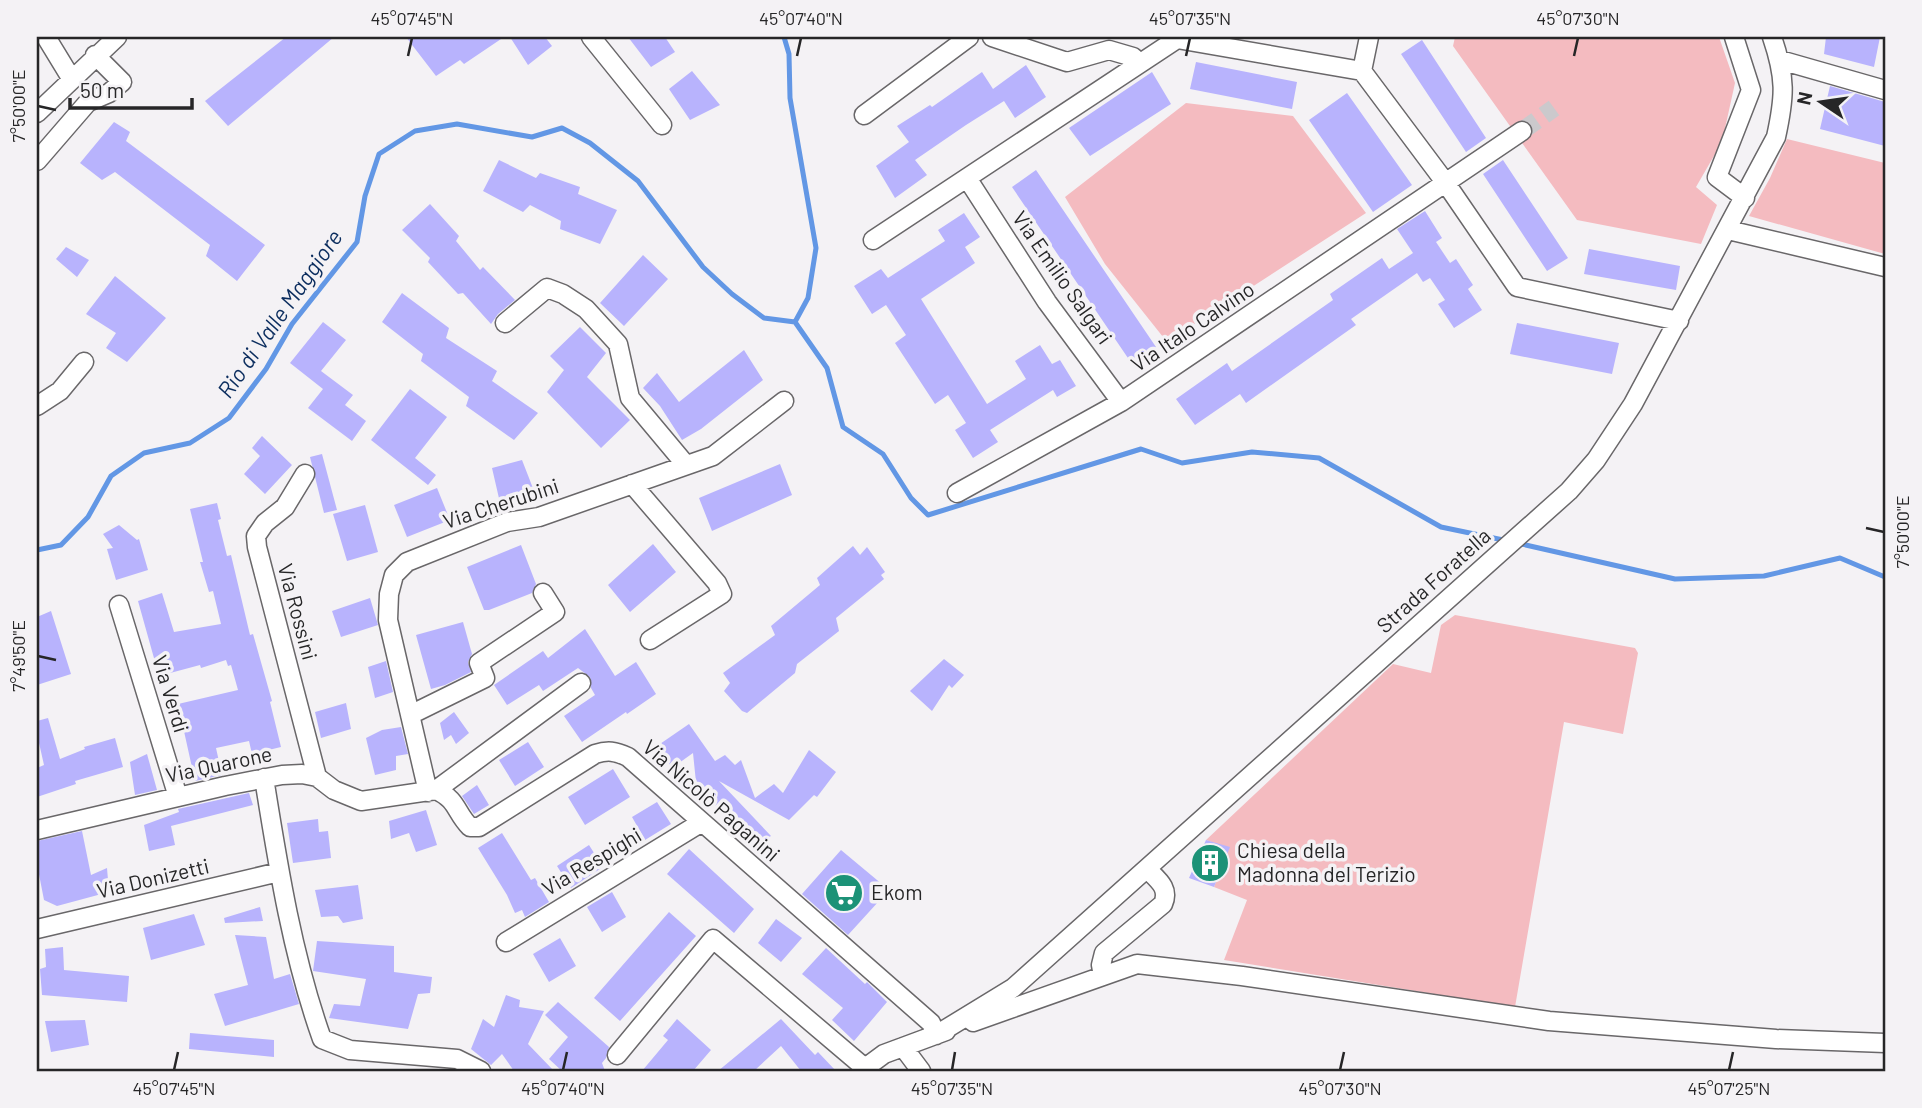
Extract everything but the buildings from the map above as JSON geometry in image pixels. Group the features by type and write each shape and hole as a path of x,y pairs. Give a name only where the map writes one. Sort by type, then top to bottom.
{"street":[{"path":"46,37 71,78"},
{"path":"37,113 95,55 117,37"},
{"path":"591,37 662,125"},
{"path":"864,115 970,37"},
{"path":"992,37 1067,62 1109,50 1133,57 1140,63"},
{"path":"1362,71 1369,37"},
{"path":"1734,37 1751,90 1717,177 1745,198"},
{"name":"Strada Foratella","path":"936,1035 1013,988 1034,970 1569,491 1596,460 1633,404 1679,321 1736,231 1745,198 1776,137 1785,90 1780,60 1772,37"},
{"path":"873,240 1177,38 1362,71 1445,183 1517,288 1679,321"},
{"path":"37,161 88,102 109,93 122,82 95,55"},
{"path":"1780,60 1885,87"},
{"name":"Via Italo Calvino","path":"957,493 1121,402 1522,131"},
{"name":"Via Emilio Salgari","path":"967,178 1047,302 1121,402"},
{"path":"1736,231 1885,267"},
{"path":"505,323 547,288 563,294 586,309 618,344 630,398 685,466"},
{"path":"37,406 60,391 84,362"},
{"name":"Via Cherubini","path":"432,791 410,715 388,620 389,594 394,575 407,562 507,522 539,517 713,456 784,401"},
{"name":"Via Rossini","path":"305,474 285,506 265,523 256,536 317,777"},
{"path":"632,484 717,583 722,594 650,640"},
{"path":"410,715 485,678 479,663 555,612 543,593"},
{"name":"Via Verdi","path":"119,605 178,797"},
{"name":"Via Quarone","path":"37,830 292,774 317,777 334,790 361,801 432,791 581,682"},
{"name":"Via Nicolò Paganini","path":"432,791 449,796 470,827 479,827 595,754 616,751 628,757 931,1023 936,1035"},
{"path":"264,778 279,872 313,1014 322,1039 350,1050 457,1059 481,1071"},
{"name":"Via Respighi","path":"506,942 702,822"},
{"path":"1103,976 1101,965 1104,953 1163,904 1166,896 1163,886 1147,869"},
{"name":"Via Donizetti","path":"37,929 279,872"},
{"path":"617,1055 713,939 863,1070 884,1054 1137,964 1242,976 1549,1021 1776,1039 1885,1043"},
{"path":"1034,970 1065,989"},
{"path":"1013,988 1037,999"},
{"path":"903,1047 921,1071"}],"shaded area":[{"path":"1455,37 1719,37 1735,83 1722,142 1696,187 1717,205 1701,244 1577,220 1453,46"},
{"path":"1186,103 1293,116 1366,213 1167,342 1105,264 1065,197"},
{"path":"1787,139 1885,163 1885,254 1749,216"},
{"path":"1455,615 1635,648 1638,653 1623,734 1564,722 1515,1007 1224,960 1247,900 1214,887 1229,848 1206,840 1393,664 1431,673 1441,625"}],"waterway":[{"name":"Rio di Valle Maggiore","path":"37,550 61,545 88,517 111,476 144,453 190,443 229,418 266,369 292,324 357,242 365,196 379,154 415,131 457,124 532,137 562,128 590,143 638,181 703,267 732,294 764,318 795,322 808,298 816,248 790,98 789,54 784,37"},
{"path":"795,322 827,368 843,427 883,454 911,498 928,515 1141,449 1182,463 1252,452 1319,458 1441,527 1508,541"},
{"path":"1517,543 1675,579 1764,576 1840,558 1885,577"}],"tunnel":[{"path":"1522,131 1554,108"}],"place":[{"name":"Chiesa della Madonna del Terizio","path":"1210,863"},
{"name":"Ekom","path":"844,893"}]}
